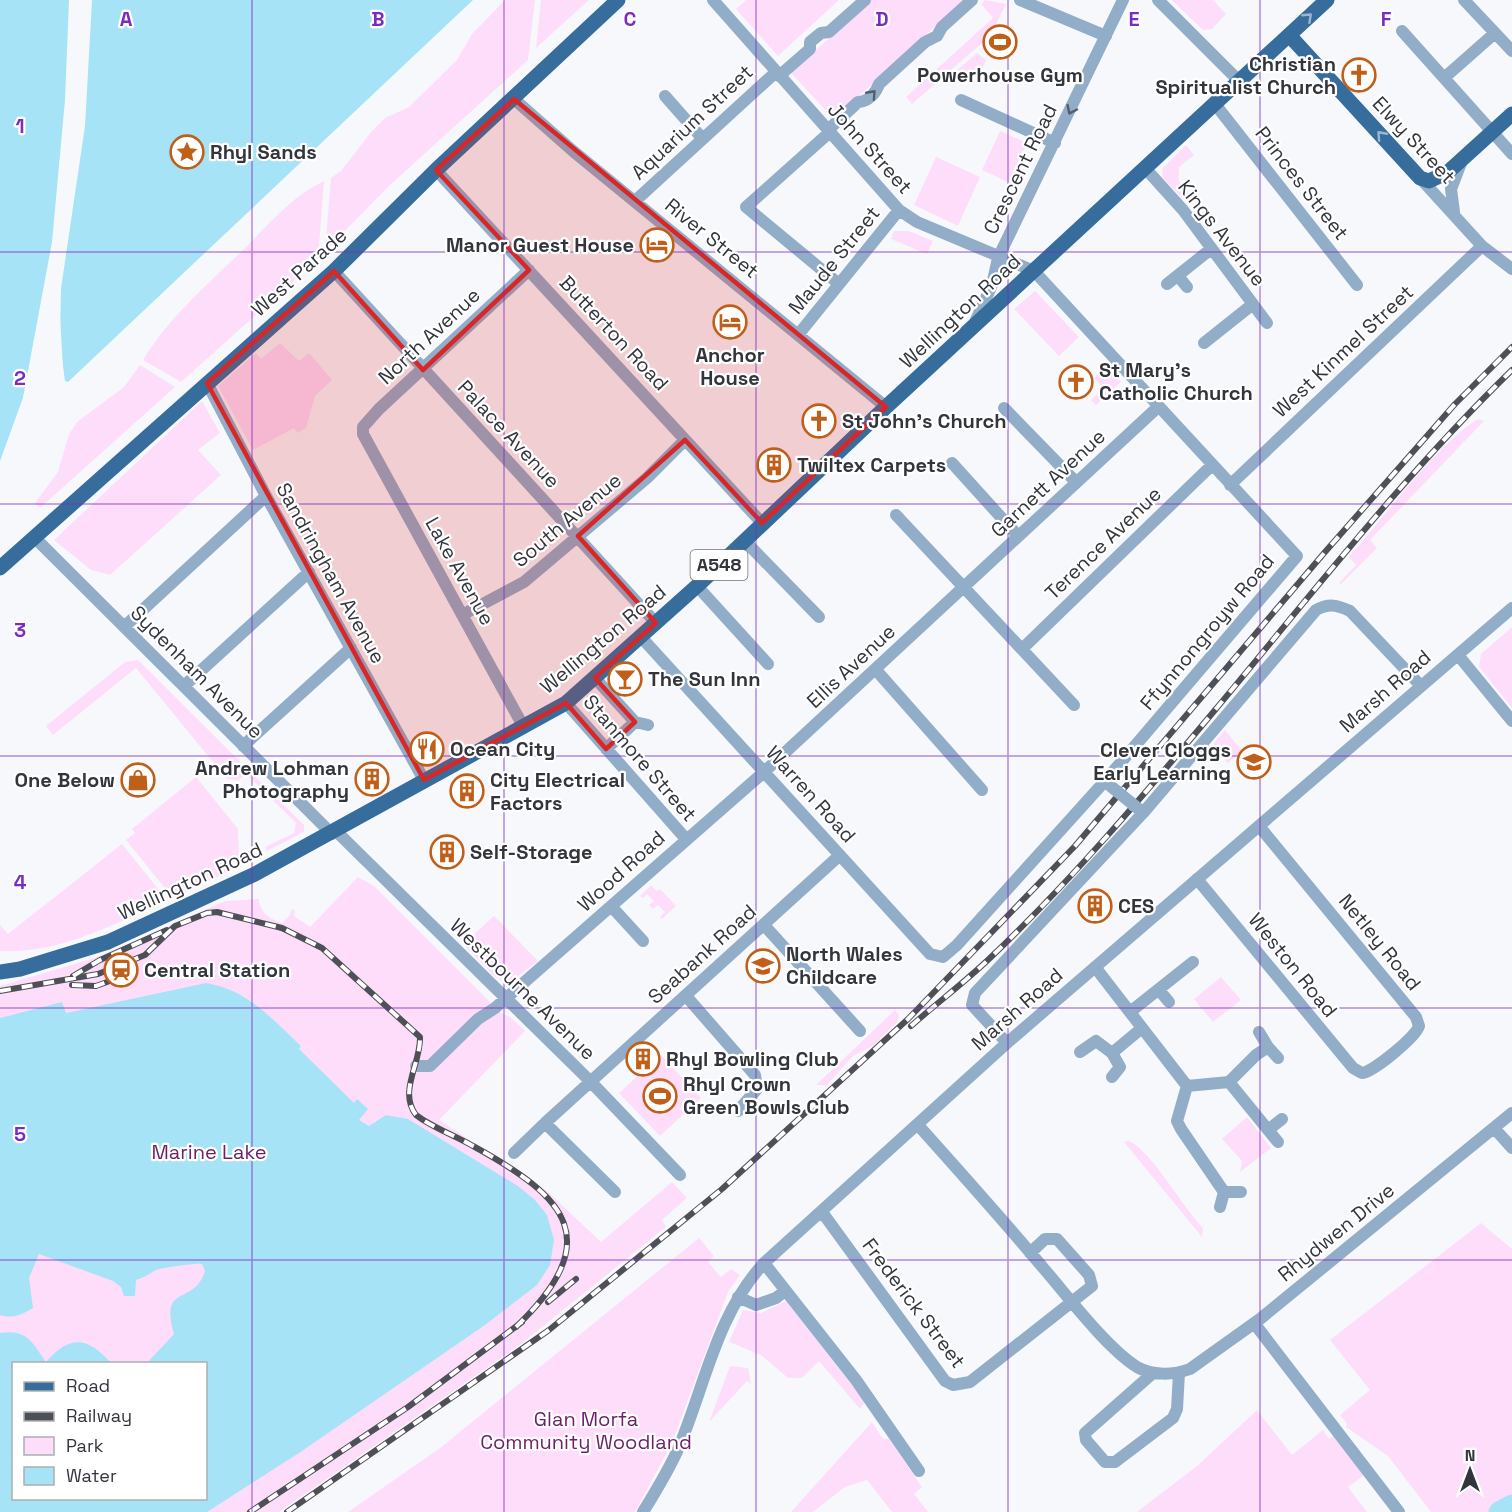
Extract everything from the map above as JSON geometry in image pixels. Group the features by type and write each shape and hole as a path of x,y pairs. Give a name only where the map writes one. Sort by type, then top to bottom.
{"main road":[{"name":"West Parade","path":"0,568 334,271 436,170 618,0"},
{"name":"Wellington Road","path":"0,972 108,942 255,874 334,833 424,780 566,703 697,586 886,407 1327,0"},
{"name":"Elwy Street","path":"1289,35 1420,178"},
{"path":"1420,178 1429,181 1436,179 1512,114"},
{"name":"Wellington Road","path":"0,961 54,958"}],"street":[{"name":"John Street","path":"713,0 899,210 917,222 998,258 1034,271"},
{"name":"Aquarium Street","path":"635,201 702,138 810,50 810,42 821,33 829,32 865,0"},
{"path":"839,284 746,207 858,102 864,102 877,91 879,84 925,42 937,36 942,27 972,0"},
{"path":"1020,0 1106,36"},
{"name":"Crescent Road","path":"973,327 992,285 998,258 1123,0"},
{"path":"1158,0 1239,81"},
{"path":"1464,0 1512,51"},
{"path":"1402,31 1512,154"},
{"path":"1444,78 1495,33"},
{"path":"665,96 702,138"},
{"name":"River Street","path":"514,99 886,407"},
{"path":"961,100 1055,143"},
{"name":"Princes Street","path":"1215,104 1358,285"},
{"path":"1455,214 1451,202 1451,189 1465,156"},
{"name":"Kings Avenue","path":"1145,168 1267,323"},
{"name":"Butterton Road","path":"436,170 762,523"},
{"name":"Elwy Street","path":"1420,178 1482,246 1512,269"},
{"name":"Maude Street","path":"798,335 899,210"},
{"name":"West Kinmel Street","path":"1230,485 1482,246"},
{"path":"1167,284 1211,249"},
{"name":"North Avenue","path":"363,434 366,421 529,270"},
{"name":"Palace Avenue","path":"334,271 656,623"},
{"name":"Ffynnongroyw Road","path":"1034,271 1297,556 1107,783"},
{"path":"1178,276 1187,287"},
{"path":"1204,343 1253,304"},
{"name":"Sandringham Avenue","path":"207,383 266,496 424,780"},
{"name":"Garnett Avenue","path":"964,588 1158,407"},
{"path":"1004,408 1076,482"},
{"name":"Lake Avenue","path":"363,434 524,726"},
{"name":"South Avenue","path":"462,615 524,582 647,478 686,440"},
{"path":"952,463 1018,536"},
{"name":"Terence Avenue","path":"1022,649 1212,465"},
{"path":"124,627 266,496"},
{"path":"896,515 1074,705"},
{"name":"Sydenham Avenue","path":"34,537 243,746 334,833"},
{"path":"744,540 819,617"},
{"path":"184,686 309,572"},
{"path":"697,586 768,664"},
{"name":"Ellis Avenue","path":"764,772 964,588"},
{"path":"1007,1043 972,1005 975,993 1141,811 1316,610 1326,605 1337,605 1350,611 1421,686"},
{"name":"Marsh Road","path":"643,1512 679,1447 728,1316 738,1297 764,1263 1007,1043 1512,608"},
{"name":"Warren Road","path":"641,637 930,954 943,957 957,945 1107,783"},
{"path":"243,746 351,648"},
{"path":"1458,655 1512,721"},
{"path":"876,670 982,790"},
{"path":"595,678 635,722 648,725"},
{"name":"Stanmore Street","path":"566,703 686,839"},
{"path":"606,749 635,722"},
{"name":"Wood Road","path":"416,1066 430,1066 503,999 764,772"},
{"path":"1107,783 1141,811"},
{"name":"Netley Road","path":"1259,826 1418,1021 1418,1031 1414,1035 1372,1070 1362,1073"},
{"name":"Westbourne Avenue","path":"334,833 590,1082 680,1175"},
{"name":"Seabank Road","path":"514,1153 840,855"},
{"name":"Weston Road","path":"1197,879 1353,1068 1362,1073"},
{"path":"611,906 643,941"},
{"path":"764,925 860,1031"},
{"path":"1130,1012 1193,962"},
{"path":"1095,967 1187,1086"},
{"path":"1159,990 1169,1002"},
{"path":"686,996 755,1075 757,1089 738,1111"},
{"path":"1112,1053 1142,1028"},
{"path":"1259,1032 1278,1058"},
{"path":"1080,1052 1096,1041 1112,1053 1120,1067 1112,1077"},
{"path":"1187,1086 1229,1082 1256,1055 1269,1047"},
{"path":"1229,1082 1278,1142"},
{"path":"1187,1086 1178,1121 1224,1192 1220,1207"},
{"name":"Rhydwen Drive","path":"918,1125 1072,1303 1126,1358 1138,1367 1154,1373 1179,1373 1190,1369 1254,1323 1512,1113"},
{"path":"1268,1130 1282,1119"},
{"path":"545,1123 615,1192"},
{"path":"1494,1128 1512,1148"},
{"path":"1224,1192 1241,1192"},
{"name":"Frederick Street","path":"822,1212 945,1381 953,1385 970,1382 1072,1303"},
{"path":"1030,1252 1045,1239 1057,1239 1089,1275 1093,1282 1090,1289 1072,1303"},
{"path":"764,1263 856,1380 919,1471"},
{"path":"738,1297 756,1305 776,1298 785,1290"},
{"path":"1254,1323 1399,1512"},
{"path":"1154,1373 1085,1433 1086,1440 1105,1462 1116,1462 1173,1418 1177,1409 1179,1373"}],"highlighted area":[{"path":"514,99 886,407 762,523 685,440 578,536 656,623 595,678 635,722 606,749 566,703 424,780 207,383 334,271 423,370 529,270 436,170"}],"green space":[{"path":"505,0 535,0 528,60 389,186 325,251 331,178 341,171 371,132 385,118 409,107 457,60 472,34"},
{"path":"541,0 589,0 536,48"},
{"path":"746,0 839,0 778,56 736,9"},
{"path":"870,0 964,0 834,119 791,73"},
{"path":"985,0 1006,4 990,36 912,104 906,97 993,18 981,4"},
{"path":"1172,0 1213,0 1226,14 1212,29 1203,30"},
{"path":"977,53 986,60 979,77 970,74 966,83 955,72"},
{"path":"1000,131 1027,143 1008,182 982,170"},
{"path":"1186,145 1194,155 1179,167 1179,181 1190,195 1185,201 1163,178 1162,169"},
{"path":"936,157 980,177 958,226 914,205"},
{"path":"324,181 318,259 181,382 143,360 165,329 203,288 291,203"},
{"path":"894,231 909,231 933,241 927,254 891,239"},
{"path":"1035,291 1079,337 1059,356 1014,309"},
{"path":"280,343 299,361 309,353 332,380 315,396 306,428 297,433 294,428 253,450 218,386 256,353 261,359"},
{"path":"140,365 175,387 40,508 35,503 58,472 69,434 77,422 124,387"},
{"path":"1106,366 1121,382 1096,405 1091,400 1103,388 1094,378"},
{"path":"202,401 220,433 198,450 221,475 110,575 91,570 54,540"},
{"path":"1478,419 1484,421 1370,540 1377,548 1341,584 1339,583 1356,565 1349,557 1411,483 1445,446"},
{"path":"1512,627 1512,708 1479,667 1481,654"},
{"path":"138,660 304,825 304,832 267,851 265,847 294,833 296,823 246,774 238,780 227,779 136,668 53,735 46,726 125,662"},
{"path":"1225,730 1242,751 1228,763 1212,745"},
{"path":"196,777 238,829 239,860 232,863 228,872 173,898 126,840 135,833 132,829"},
{"path":"122,844 167,900 65,943 22,951 0,951 0,925 8,934"},
{"name":"Marine Lake","path":"358,877 374,886 501,1013 510,1017 525,1031 439,1120 547,1191 601,1242 672,1182 687,1198 662,1220 666,1227 521,1344 279,1512 0,1512 0,986 98,957 225,901 259,899 266,915 282,923 292,909 295,910 294,916 310,927"},
{"path":"651,885 657,891 660,889 676,906 662,919 660,917 665,912 658,905 653,909 649,905 654,901 647,894 643,898 640,896"},
{"path":"494,916 538,961 509,983 495,977 463,944"},
{"path":"1221,977 1241,1000 1213,1022 1194,999"},
{"path":"895,1010 899,1015 898,1021 873,1046 853,1056 827,1085 816,1085"},
{"name":"Rhyl Crown Green Bowls Club","path":"661,1055 701,1098 660,1136 619,1093"},
{"path":"1247,1117 1271,1148 1240,1172 1242,1161 1222,1139"},
{"path":"1129,1141 1157,1167 1203,1228 1202,1237 1124,1142"},
{"path":"1481,1223 1512,1249 1512,1500 1488,1512 1431,1512 1388,1456 1346,1427 1347,1424 1340,1415 1370,1390 1330,1340"},
{"name":"Glan Morfa Community Woodland","path":"699,1238 714,1256 708,1262 721,1277 731,1269 740,1275 728,1292 672,1443 635,1512 348,1512 440,1448"},
{"path":"786,1301 865,1402 860,1409 819,1361 802,1378 788,1378 761,1355 729,1342 743,1310 761,1313"},
{"path":"730,1366 748,1368 751,1384 747,1381 709,1422"},
{"path":"1257,1410 1292,1455 1323,1430 1329,1439 1336,1434 1364,1475 1348,1487 1367,1512 1137,1512 1197,1466"},
{"path":"872,1422 883,1439 889,1439 922,1487 914,1494 928,1512 892,1512 867,1480 845,1487 813,1512 791,1512"}],"water":[{"name":"Rhyl Sands","path":"0,0 473,0 68,382 65,381 60,345 61,280 54,275 23,398 0,461"},
{"name":"Marine Lake","path":"206,983 234,992 269,1016 301,1046 299,1049 354,1103 357,1099 368,1109 359,1120 369,1126 386,1115 408,1119 518,1186 535,1200 547,1215 554,1240 550,1265 537,1285 485,1325 299,1453 207,1512 0,1512 0,1333 9,1332 28,1338 46,1362 12,1362 12,1500 207,1500 207,1362 148,1362 174,1334 171,1307 174,1301 200,1282 205,1271 202,1264 154,1271 136,1280 135,1296 124,1296 121,1287 113,1281 39,1254 29,1278 33,1308 17,1316 0,1315 0,1018 62,1002 66,1013"},
{"name":"Marine Lake","path":"71,1343 87,1344 103,1354 110,1362 46,1362"}],"pier":[{"path":"69,0 92,0 85,126 59,302 64,384 57,345 58,281 55,280 25,399 0,464 23,398 52,242 65,100"}],"waterway":[{"path":"1499,1512 1512,1505"}],"tram line":[{"path":"0,991 98,974 145,955 175,926 207,913 217,912 253,919 314,943 416,1031 420,1041 420,1051 409,1094 416,1115 527,1177 543,1190 562,1214 568,1240 563,1267 550,1291 527,1319 403,1410 250,1512"}],"railway":[{"path":"287,1512 549,1330 722,1189 908,1019 1075,846 1325,552 1455,404 1512,347"},
{"path":"911,1026 971,976 1078,869 1161,774 1396,493 1512,370"},
{"path":"0,991 98,974 145,955 175,926 207,913 217,912 282,928 322,948 420,1037 409,1097 416,1115 506,1165 532,1184 552,1203 564,1223 567,1245 561,1269 544,1296 516,1327"},
{"path":"73,976 100,960 167,930"},
{"path":"72,985 96,986 118,978"},
{"path":"548,1302 576,1279"},
{"path":"250,1512 408,1407 522,1322"}],"place":[{"name":"Powerhouse Gym","path":"1000,42"},
{"name":"Christian Spiritualist Church","path":"1359,75"},
{"name":"Rhyl Sands","path":"187,152"},
{"name":"Manor Guest House","path":"657,245"},
{"name":"Anchor House","path":"730,322"},
{"name":"St Mary's Catholic Church","path":"1076,382"},
{"name":"St John's Church","path":"819,421"},
{"name":"Twiltex Carpets","path":"774,465"},
{"name":"The Sun Inn","path":"625,679"},
{"name":"Ocean City","path":"427,749"},
{"name":"Clever Cloggs Early Learning","path":"1254,762"},
{"name":"Andrew Lohman Photography","path":"372,779"},
{"name":"One Below","path":"138,780"},
{"name":"City Electrical Factors","path":"467,791"},
{"name":"Self-Storage","path":"447,852"},
{"name":"CES","path":"1095,906"},
{"name":"North Wales Childcare","path":"763,966"},
{"name":"Central Station","path":"121,970"},
{"name":"Rhyl Bowling Club","path":"643,1059"},
{"name":"Rhyl Crown Green Bowls Club","path":"660,1096"}]}
